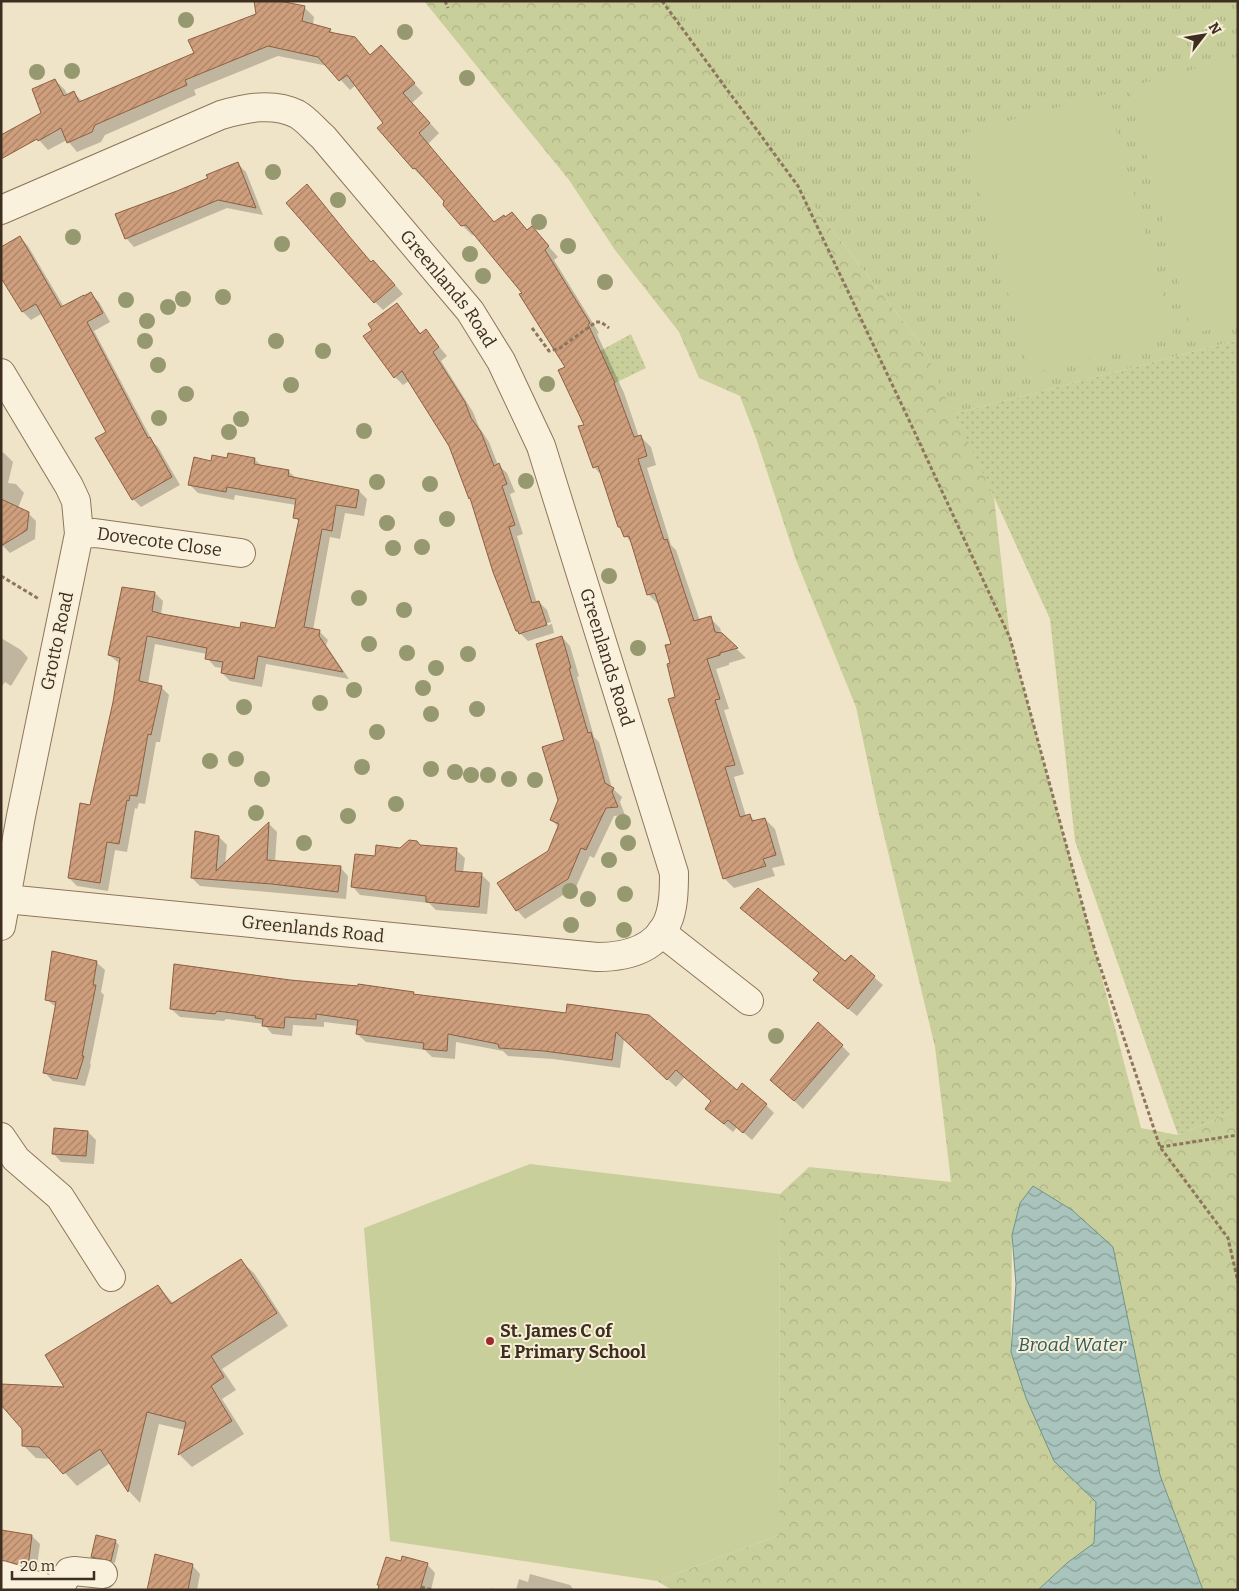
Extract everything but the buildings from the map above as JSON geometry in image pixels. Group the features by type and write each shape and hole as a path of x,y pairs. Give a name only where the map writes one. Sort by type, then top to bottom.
{"street":[{"name":"Greenlands Road","path":"1,210 221,115 246,108 272,107 297,114 323,137 470,311 501,361 541,446 674,872 673,896 668,922 657,938 638,951 616,957 3,914"},
{"name":"Grotto Road","path":"1,373 70,486 76,501 79,534 21,816 3,914"},
{"name":"Dovecote Close","path":"79,534 95,533 241,552"},
{"path":"661,932 749,1002"},
{"path":"1,1137 16,1159 60,1197 111,1276"},
{"path":"58,1590 69,1572 103,1574"},
{"path":"1,1576 51,1590"}],"path":[{"path":"445,1 448,8"},
{"path":"662,1 798,186 910,420 1010,638 1095,951 1160,1147 1228,1238 1238,1282"},
{"path":"532,328 549,351 560,348 596,322 601,322 609,328"},
{"path":"1,576 63,613"},
{"path":"1160,1147 1238,1135"},
{"path":"421,1587 432,1590"}],"green space":[{"path":"424,1 662,1 798,186 924,348 994,497 1010,638 1141,1128 1178,1135 1238,1110 1238,1590 1203,1590 1160,1475 1113,1247 1012,1235 1011,1352 1054,1461 1096,1501 1094,1543 1067,1563 1038,1590 672,1590 657,1581 779,1535 780,1194 809,1167 951,1182 935,1047 877,806 856,707 796,560 756,438 740,396 699,378 679,332 615,250 569,180"},
{"path":"662,1 1238,1 1238,340 953,414 924,348 798,186"},
{"path":"1238,57 1238,322 1192,334 1129,87"},
{"path":"1106,94 1174,336 1030,374 964,133"},
{"path":"631,334 646,368 615,383 600,351"},
{"path":"1238,340 1238,1110 1178,1135 1075,841 1050,619 994,497 953,414"},
{"path":"530,1164 780,1194 779,1535 657,1581 390,1541 364,1228"}],"water":[{"name":"Broad Water","path":"1033,1186 1072,1210 1113,1247 1160,1475 1203,1590 1038,1590 1067,1563 1094,1543 1096,1502 1054,1461 1026,1398 1011,1352 1016,1284 1012,1235 1020,1203"}],"place":[{"name":"St. James C of E Primary School","path":"490,1341"}]}
